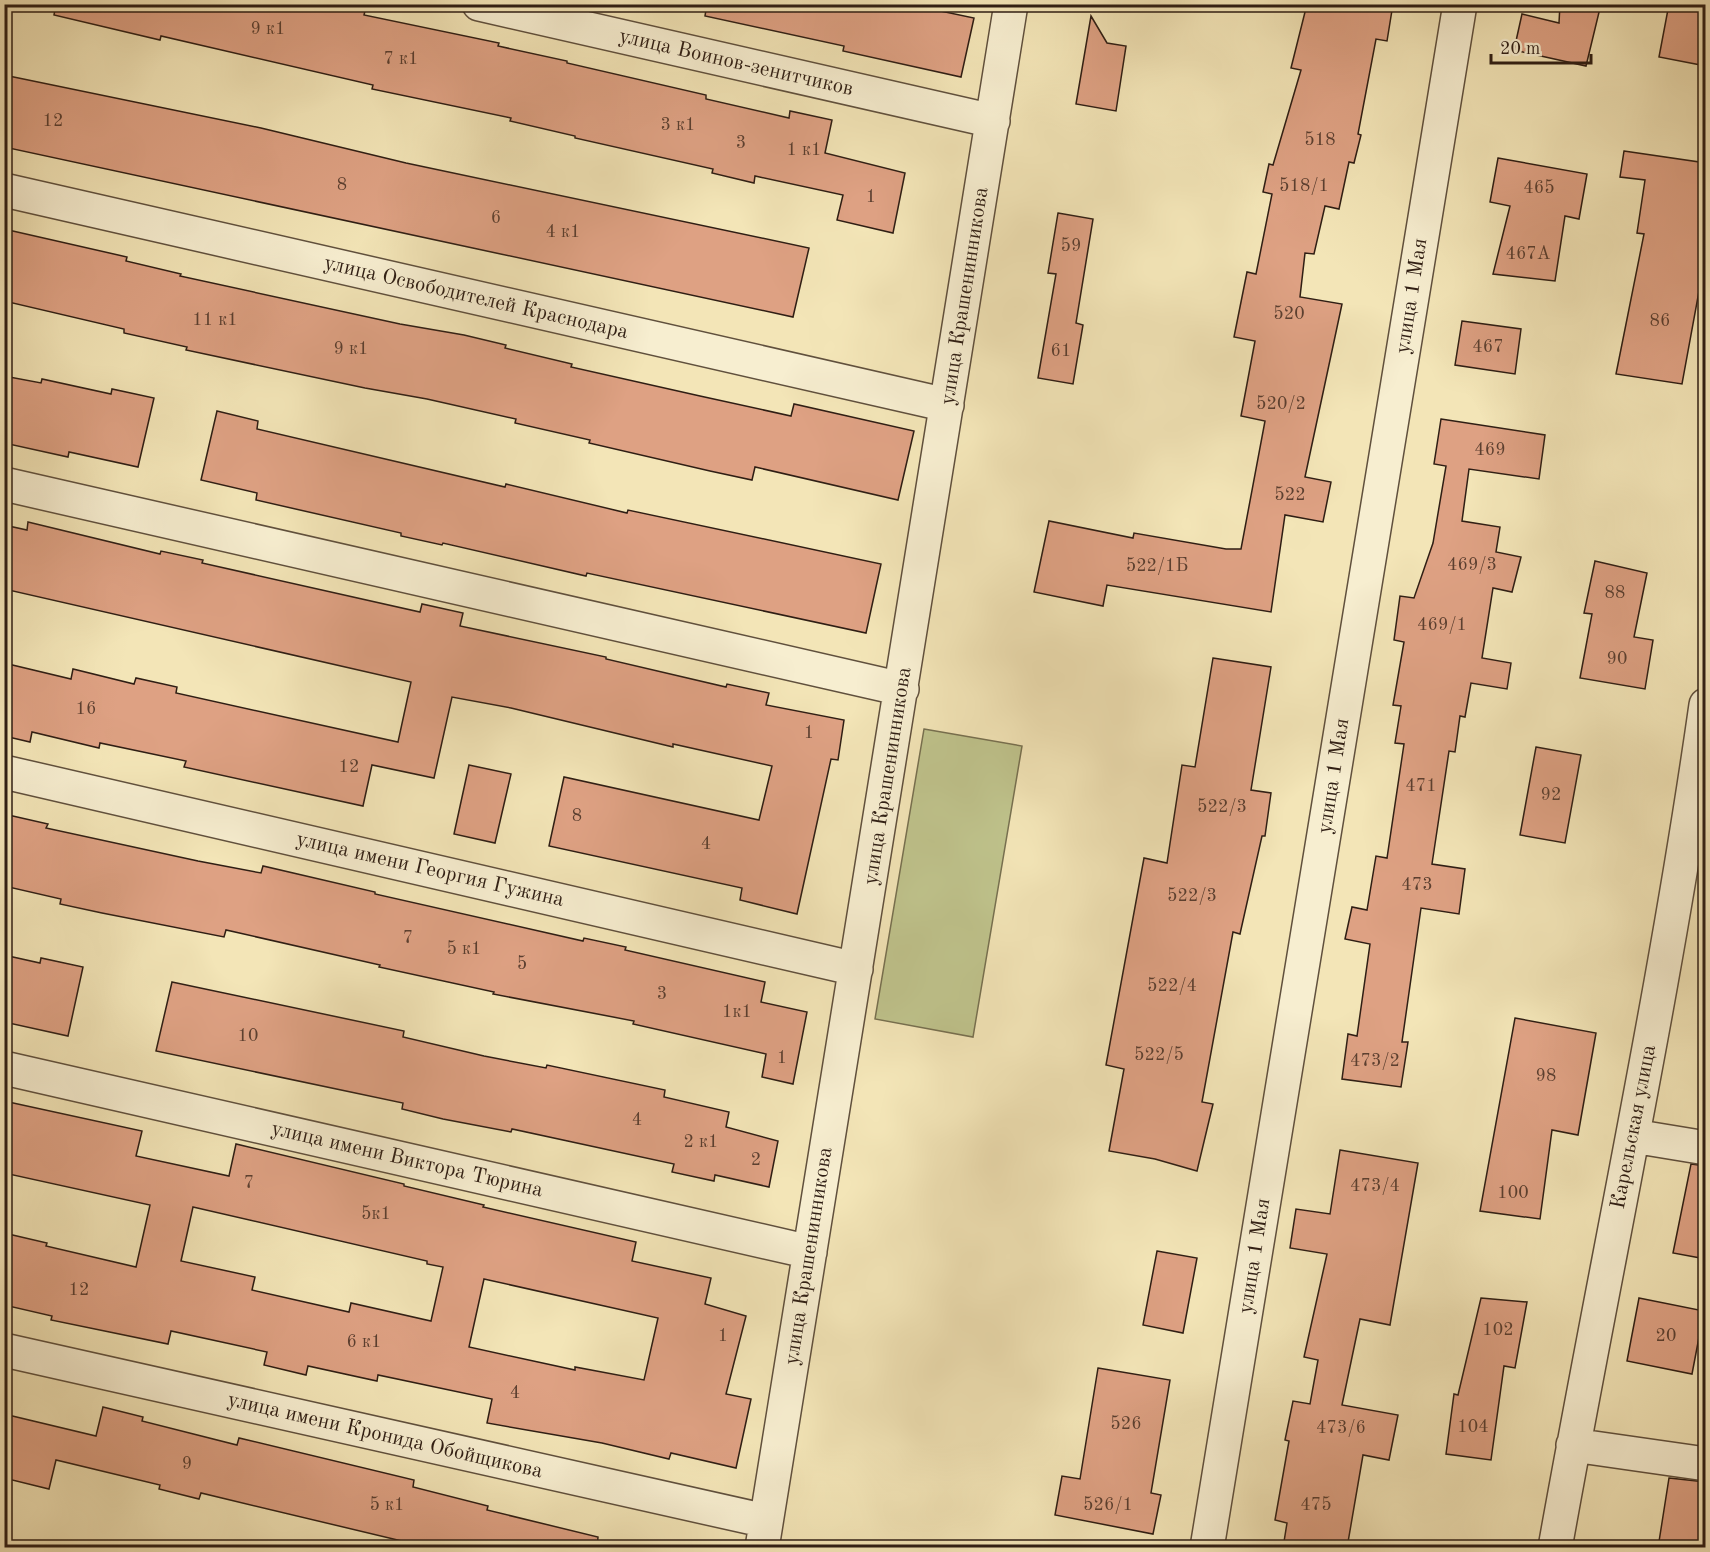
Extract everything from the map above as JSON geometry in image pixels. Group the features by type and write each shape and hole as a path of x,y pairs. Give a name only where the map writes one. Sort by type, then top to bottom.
{"street":[{"name":"улица Воинов-зенитчиков","path":"479,4 993,121"},
{"name":"улица Крашенинникова","path":"764,1534 1011,4"},
{"name":"улица 1 Мая","path":"1207,1548 1460,4"},
{"name":"улица Освободителей Краснодара","path":"4,190 947,405"},
{"path":"4,484 902,689"},
{"name":"Карельская улица","path":"1555,1548 1633,1136 1696,839 1706,705"},
{"name":"улица имени Георгия Гужина","path":"4,772 856,969"},
{"name":"улица имени Виктора Тюрина","path":"4,1068 810,1252"},
{"path":"1633,1136 1706,1148"},
{"name":"улица имени Кронида Обойщикова","path":"4,1350 764,1534"},
{"path":"1573,1444 1706,1464"}],"green space":[{"path":"924,729 1022,746 973,1037 875,1019"}],"building":[{"path":"56,4 338,4 365,11 364,15 499,43 498,46 706,95 706,99 789,118 790,111 832,120 825,153 905,173 893,233 837,220 843,195 755,176 754,183 712,173 713,169 510,121 511,118 372,89 373,85 161,36 160,40 54,15"},
{"path":"707,4 912,5 974,18 961,77 843,51 844,46 705,16"},
{"path":"1307,4 1393,4 1387,41 1376,39 1358,134 1361,135 1354,163 1349,162 1339,209 1325,206 1314,254 1305,253 1300,297 1342,304 1305,477 1331,482 1323,522 1285,515 1271,612 1107,585 1103,606 1034,592 1049,521 1133,538 1134,533 1226,549 1241,549 1265,421 1241,416 1255,341 1234,337 1247,272 1256,274 1272,194 1263,192 1269,164 1273,165 1301,70 1291,68"},
{"path":"1560,4 1601,4 1586,66 1514,50 1522,14 1559,23"},
{"path":"1669,4 1706,4 1706,66 1659,57"},
{"path":"1091,16 1107,43 1126,46 1116,111 1076,104"},
{"path":"4,75 261,128 406,163 809,248 793,317 4,147"},
{"path":"1624,151 1706,163 1706,253 1682,384 1616,374 1644,234 1637,233 1645,180 1620,177"},
{"path":"1498,158 1587,174 1579,219 1565,216 1555,281 1493,274 1510,206 1490,202"},
{"path":"1058,213 1093,219 1076,323 1083,325 1073,384 1038,378 1056,274 1048,273"},
{"path":"4,229 127,257 126,261 181,274 180,276 400,324 464,335 506,345 505,348 572,364 571,367 700,396 791,416 794,404 914,431 898,500 755,467 752,480 710,471 589,443 590,440 515,423 516,419 186,350 187,347 124,333 124,329 4,301"},
{"path":"1462,321 1521,329 1515,374 1455,365"},
{"path":"4,376 41,383 42,379 111,394 112,389 154,398 138,467 69,452 68,457 4,443"},
{"path":"217,411 258,421 257,429 505,487 506,484 627,513 628,510 881,564 866,633 587,573 586,576 443,543 442,545 401,536 401,533 256,500 257,493 201,480"},
{"path":"1441,419 1545,435 1539,479 1469,469 1462,521 1500,527 1496,552 1521,557 1512,592 1493,588 1482,658 1511,663 1507,689 1471,683 1465,717 1460,716 1455,752 1449,751 1432,864 1465,869 1459,914 1421,908 1402,1042 1408,1042 1401,1087 1342,1079 1348,1034 1357,1036 1370,944 1345,939 1352,907 1367,910 1376,856 1387,858 1404,744 1395,743 1401,706 1393,705 1404,642 1394,640 1400,596 1414,598 1433,543 1446,466 1434,464"},
{"path":"28,522 160,554 161,551 203,560 202,563 420,612 422,604 463,613 460,626 606,657 606,659 726,687 727,684 769,693 766,705 844,720 838,760 831,759 797,914 740,900 742,888 549,846 564,777 759,820 772,766 673,744 673,747 511,708 452,697 434,778 372,765 363,806 184,767 186,761 100,743 99,748 32,732 30,742 4,736 4,663 71,679 73,669 134,684 136,678 177,687 176,693 398,742 411,682 4,589 4,525 27,530"},
{"path":"1595,561 1647,573 1634,637 1653,640 1645,689 1580,678 1592,614 1584,613"},
{"path":"1213,658 1271,667 1251,790 1271,793 1265,836 1262,836 1240,934 1233,932 1202,1102 1213,1104 1197,1171 1155,1159 1109,1151 1124,1069 1106,1065 1144,858 1167,863 1182,765 1195,767"},
{"path":"1536,747 1581,755 1565,843 1520,835"},
{"path":"469,765 511,774 495,843 454,834"},
{"path":"4,814 48,824 46,828 198,861 261,873 263,866 583,941 584,938 626,947 625,950 765,982 761,1002 807,1012 793,1084 762,1077 766,1054 633,1024 634,1021 493,994 494,992 226,930 224,937 60,904 61,899 4,886"},
{"path":"4,955 40,963 41,958 83,967 68,1036 4,1022"},
{"path":"172,982 404,1031 403,1037 484,1056 546,1068 547,1065 665,1090 664,1097 729,1112 726,1127 778,1141 769,1187 715,1175 714,1181 672,1172 674,1164 512,1129 511,1132 443,1119 402,1109 403,1103 156,1051"},
{"path":"1515,1018 1596,1033 1578,1135 1552,1130 1540,1219 1480,1211"},
{"path":"4,1101 142,1131 136,1156 229,1176 236,1144 404,1184 404,1186 484,1205 483,1207 636,1242 632,1261 711,1278 705,1304 746,1316 726,1394 751,1399 736,1468 671,1453 669,1459 602,1443 487,1423 492,1399 378,1375 377,1381 308,1366 306,1375 264,1365 267,1352 171,1331 168,1344 51,1320 52,1316 4,1305 4,1233 47,1243 46,1246 136,1267 150,1205 4,1173","holes":["193,1207 427,1261 427,1264 443,1267 431,1321 351,1303 349,1312 252,1290 255,1277 181,1261","484,1279 658,1318 644,1380 575,1367 575,1370 469,1347"]},
{"path":"1340,1150 1418,1163 1390,1325 1360,1319 1342,1405 1398,1415 1389,1460 1363,1455 1347,1548 1283,1548 1287,1523 1275,1520 1289,1441 1285,1440 1293,1401 1310,1404 1318,1360 1304,1357 1327,1254 1290,1248 1296,1209 1330,1214"},
{"path":"1691,1164 1706,1166 1706,1259 1673,1253"},
{"path":"1157,1251 1197,1258 1183,1333 1143,1325"},
{"path":"1481,1298 1527,1302 1515,1368 1504,1366 1491,1460 1446,1454 1454,1394 1458,1395"},
{"path":"1639,1298 1704,1311 1692,1374 1627,1361"},
{"path":"1098,1368 1170,1380 1151,1493 1161,1495 1153,1534 1055,1515 1062,1476 1080,1479"},
{"path":"103,1407 143,1417 142,1421 237,1445 239,1438 414,1480 413,1487 488,1506 487,1510 598,1537 597,1548 431,1548 201,1493 199,1499 159,1489 160,1485 56,1460 49,1489 4,1478 4,1414 96,1436"},
{"path":"1669,1478 1706,1482 1706,1548 1658,1548"}]}
